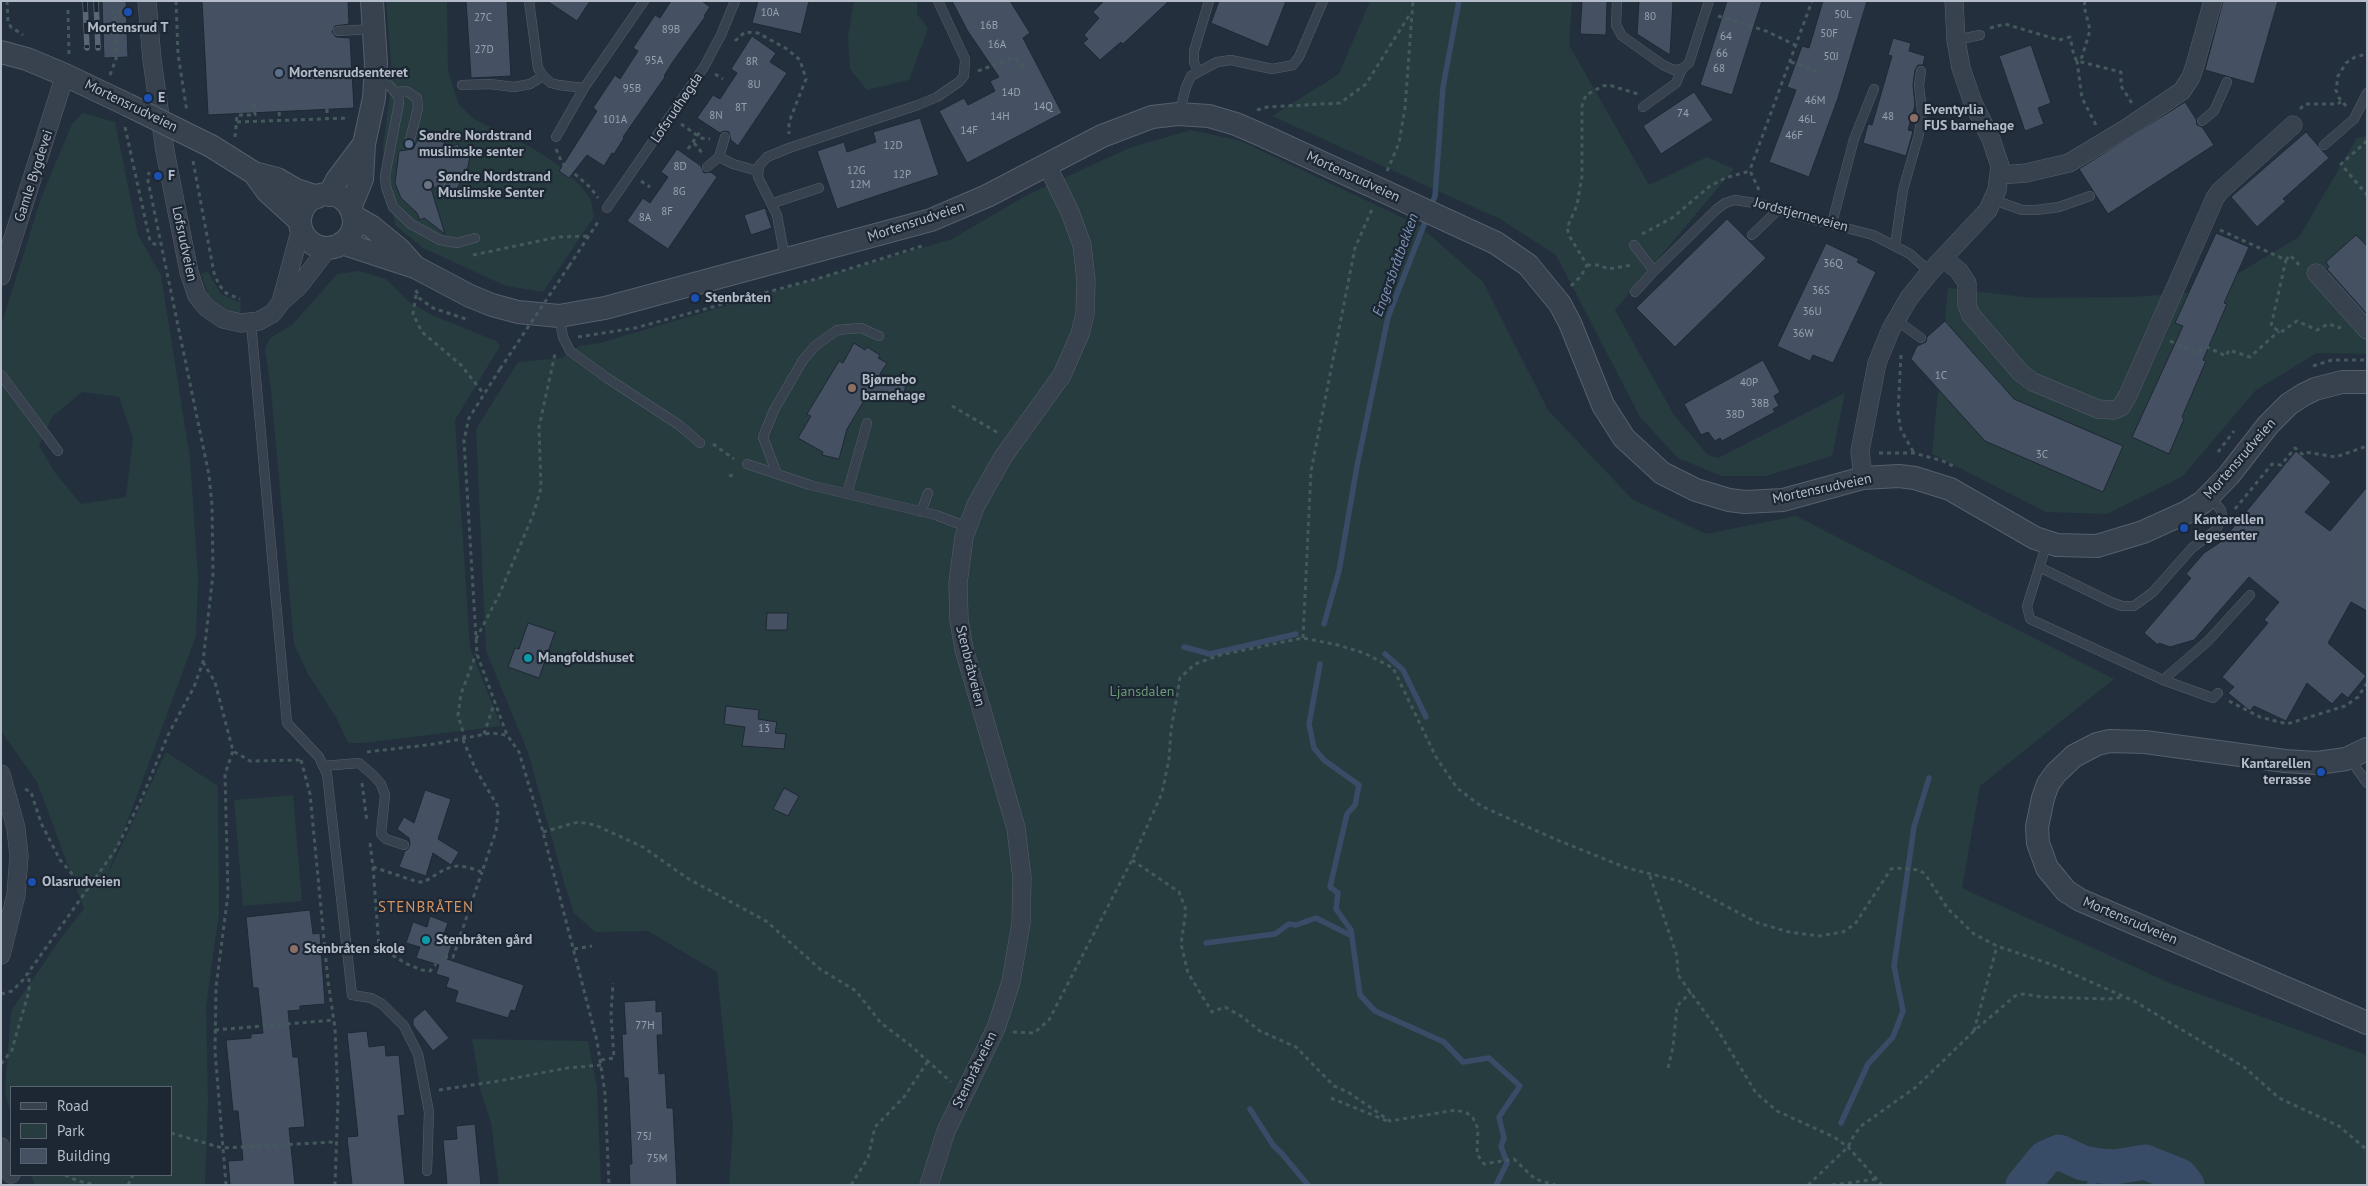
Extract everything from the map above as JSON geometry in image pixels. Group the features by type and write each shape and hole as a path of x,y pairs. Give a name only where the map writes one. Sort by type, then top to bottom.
{"street":[{"name":"Lofsrudveien","path":"147,1 152,60 164,142 193,288 202,303 215,315 233,322 251,323"},
{"path":"251,323 267,318 299,286 335,245 350,234 351,212 362,179 364,144 373,108 376,82 372,1"},
{"path":"1863,478 1859,456 1873,383 1883,345 1900,322 1930,272 1979,220 1994,200 2000,175 1997,155 1966,84 1956,40 1954,1"},
{"path":"2000,175 2026,173 2069,163 2106,142 2185,87 2196,65 2213,1"},
{"name":"Mortensrudveien","path":"1,52 27,59 67,65 126,115 221,144 254,173 267,191 300,225"},
{"name":"Gamle Bygdevei","path":"1,276 67,65"},
{"name":"Mortensrudveien","path":"335,245 415,267 470,296 492,305 518,312 559,316 606,308 931,220 988,196 1127,125 1152,117 1178,114 1209,116 1236,124 1266,137 1496,243 1528,265 1551,292 1570,323 1603,405 1613,423 1637,452 1662,473 1696,490 1729,500 1745,502 1799,497 1863,478 1899,476 1933,483 1963,496 2014,528 2047,543 2084,547 2109,544 2176,518 2197,507 2219,501 2268,425 2289,404 2303,395 2328,385 2342,382 2367,382"},
{"path":"1943,258 1959,270 1967,283 1967,305 1971,315 2021,373 2033,382 2098,409 2114,410 2121,407 2128,396 2215,198 2220,191 2293,125"},
{"path":"281,302 306,204 323,196 364,144"},
{"name":"Stenbråtveien","path":"929,1185 946,1131 996,1028 1011,982 1021,923 1022,878 1016,828 976,696 959,620 959,566 967,527 980,498 1002,457 1062,375 1075,348 1085,314 1086,280 1082,244 1070,212 1047,165"},
{"name":"Mortensrudveien","path":"254,173 277,179 296,190 323,196"},
{"path":"323,196 341,199 351,212"},
{"name":"Mortensrudveien","path":"351,212 399,249 415,267"},
{"path":"300,225 308,241 321,248 335,245"},
{"path":"2316,273 2366,330"},
{"name":"Mortensrudveien","path":"2360,753 2331,763 2302,763 2145,742 2110,741 2091,747 2074,756 2056,773 2048,784 2043,798 2037,827 2038,843 2047,868 2066,891 2080,900 2367,1022"},
{"path":"1,955 16,894 18,872 16,828 4,782"},
{"path":"1,1147 10,1171"}],"lane":[{"path":"528,1 538,68 542,76 551,83 584,88"},
{"path":"556,137 584,88 644,1"},
{"name":"Lofsrudhøgda","path":"607,208 671,118 709,58 726,25 734,1"},
{"path":"785,261 779,224 773,203 758,177 758,171 767,157 931,100 959,82 965,70 961,48 938,1"},
{"path":"1198,72 1194,62 1194,52 1209,1"},
{"path":"1178,114 1191,76 1217,62 1231,60 1272,69 1293,65 1299,57 1323,1"},
{"path":"1617,1 1616,25 1622,36 1663,65 1674,70 1682,69"},
{"path":"1643,107 1676,83 1682,69 1689,63 1709,1"},
{"path":"338,31 374,29"},
{"path":"1956,40 1980,36"},
{"path":"1895,245 1903,190 1919,134 1922,112 1919,84 1921,71"},
{"path":"462,85 490,84 514,87 530,84 542,76"},
{"path":"376,82 389,85 397,92 399,104 385,176 386,186 393,207 411,224 440,240 457,243 475,238"},
{"path":"2202,121 2208,117 2219,102 2227,82"},
{"path":"1832,223 1854,139 1874,89"},
{"path":"397,92 406,91 417,98 418,108 409,144"},
{"path":"2324,146 2354,120 2367,94"},
{"path":"707,167 719,157 725,137"},
{"path":"719,157 758,171"},
{"path":"773,203 819,188"},
{"path":"1994,200 2022,210 2036,210 2059,207 2090,196"},
{"name":"Jordstjerneveien","path":"1635,292 1654,271 1725,203 1735,200 1779,209 1873,235 1910,254 1930,272"},
{"path":"1752,235 1779,209"},
{"path":"1634,245 1654,271"},
{"path":"559,316 563,337 570,351 606,378 679,425 700,444"},
{"path":"1900,322 1921,338"},
{"path":"251,323 287,723 319,757 327,774 352,995 371,998 382,1004 404,1026 418,1054 429,1112 426,1172"},
{"path":"777,474 763,437 774,410 803,360 815,346 837,330 861,328 879,336"},
{"path":"1,375 58,451"},
{"path":"847,494 868,423"},
{"path":"747,464 847,494 921,512 967,527"},
{"path":"921,512 928,493"},
{"path":"2039,567 2111,602 2122,606 2134,606 2153,592 2192,548 2216,530 2222,516 2219,501"},
{"path":"2047,543 2027,606 2027,616 2030,619 2163,680 2213,698 2218,693"},
{"path":"2163,680 2208,641 2250,595"},
{"path":"2360,753 2357,769 2367,783"},
{"path":"323,766 359,763 381,784 385,795 381,834 386,839 404,845"}],"path":[{"path":"7,1 6,15 11,27 30,38"},
{"path":"1384,178 1399,143 1405,108 1413,1"},
{"path":"1760,194 1750,171 1812,1"},
{"path":"2077,61 2082,57 2090,30 2084,6 2085,1"},
{"path":"67,65 68,10"},
{"path":"110,75 116,59 113,13 121,12"},
{"path":"1706,12 1766,31 1797,46"},
{"path":"1236,124 1246,114 1267,107 1340,103 1366,84 1411,14"},
{"path":"2005,24 2059,40 2070,37 2077,61 2082,98 2106,142"},
{"path":"709,58 718,57 741,34 752,32 788,49 800,60 805,69 806,79 789,122 789,148"},
{"path":"2357,114 2341,102 2336,90 2336,82 2341,69 2355,57 2367,54"},
{"path":"965,70 982,70 1014,57 1022,68"},
{"path":"2077,61 2121,72 2121,86 2127,98 2143,116"},
{"path":"1791,62 1818,72"},
{"path":"1587,265 1570,237 1567,228 1577,205 1582,176 1582,106 1586,95 1598,88 1609,85 1636,94 1663,92"},
{"path":"221,144 237,122 237,115 255,115 254,102"},
{"path":"2303,106 2337,104 2341,102"},
{"path":"326,109 327,118"},
{"path":"279,112 280,120"},
{"path":"126,115 150,240 154,244 162,244"},
{"path":"237,122 358,118"},
{"path":"686,128 699,137"},
{"path":"688,150 695,144 702,129"},
{"path":"556,137 556,152 562,163 591,188 607,208 483,393 469,418 464,440 477,654 507,735 519,752 543,832 574,949 602,1065 609,1185"},
{"path":"2367,141 2341,164 2367,195"},
{"path":"1,994 12,991 29,972 103,870 128,829 168,734 194,687 203,662 212,596 212,506 209,475 148,181 149,169"},
{"path":"1657,226 1672,218 1710,186 1726,178 1750,171"},
{"path":"638,179 650,187"},
{"path":"1303,638 1311,472 1355,248 1373,204"},
{"path":"2229,234 2286,260"},
{"path":"467,256 552,238 588,236"},
{"path":"2279,331 2271,326 2286,260 2290,256 2299,265"},
{"path":"1587,265 1599,265 1608,269 1648,263"},
{"path":"1567,289 1581,276 1587,265"},
{"path":"416,294 413,314 422,332 461,365 483,393"},
{"path":"2184,347 2196,352 2208,347 2226,356 2229,350 2250,357 2279,331 2281,332 2296,321 2317,330 2328,324 2346,330 2366,330"},
{"path":"1900,322 1898,413 1906,443 1914,453"},
{"path":"475,640 499,594 534,515 542,488 539,427 556,347"},
{"path":"952,406 1002,435"},
{"path":"2219,501 2235,509 2272,464 2281,465 2295,448 2302,454 2305,452 2336,457 2367,446"},
{"path":"996,1028 1021,1034 1034,1033 1050,1020 1132,860 1162,793 1169,758 1171,730 1180,678 1195,664 1220,655 1303,638 1338,645 1364,653 1393,668 1436,756 1457,788 1481,806 1557,840 1650,875 1679,881 1758,923 1789,932 1819,936 1843,932 1851,928 1888,872 1894,868 1919,870 1925,874 1957,919 1974,934 1996,946 2053,965 2125,996 2244,1067 2279,1098 2339,1126 2367,1150"},
{"path":"444,957 453,957 496,831 498,813 494,799 476,770 464,739 458,714 461,694 477,654"},
{"path":"203,662 215,682 233,751 225,774 228,894 216,987 215,1030 226,1185"},
{"path":"2218,693 2253,714 2287,724 2331,712 2354,702 2367,683"},
{"path":"484,735 494,703"},
{"path":"368,827 359,763 353,754 499,733 507,735"},
{"path":"233,751 250,760 287,761"},
{"path":"301,760 310,794 328,982 334,1020 338,1100 335,1142 335,1185"},
{"path":"4,782 15,788 31,792 41,823 52,847 68,872 87,891"},
{"path":"543,832 578,822 596,825 643,846 687,878 766,921 820,969 856,991 881,1024 928,1060 964,1093"},
{"path":"369,836 379,948 422,970 430,971 436,964"},
{"path":"1132,860 1179,892 1186,910 1181,944 1188,973 1212,1012 1225,1007 1241,1016 1260,1031 1296,1047 1334,1086 1348,1092 1390,1121"},
{"path":"373,867 418,882 424,882 445,869 457,866 467,866 482,872"},
{"path":"1650,875 1677,956 1678,974 1717,1029 1756,1093 1777,1110 1834,1137 1848,1147 1882,1185"},
{"path":"574,949 592,946"},
{"path":"1974,1031 1996,946"},
{"path":"1,1064 12,1050 29,991 29,972"},
{"path":"601,1060 614,1058 611,1015 613,983"},
{"path":"1668,1068 1673,1047 1677,1006 1691,992"},
{"path":"1808,1185 1848,1147 1861,1126 1916,1087 2006,1002 2022,994 2043,997 2109,999 2125,996"},
{"path":"215,1030 334,1020"},
{"path":"852,1185 868,1158 875,1126 904,1097 928,1060"},
{"path":"426,1092 567,1068 602,1065"},
{"path":"1331,1098 1381,1120 1390,1121 1456,1110 1467,1113 1474,1118 1478,1129 1477,1154 1484,1164 1514,1159 1535,1178 1555,1185"},
{"path":"172,1134 222,1148 335,1142"},
{"path":"67,1176 78,1181 96,1185"},
{"path":"1832,1185 1878,1179"}],"green space":[{"path":"386,1 447,1 448,71 459,105 474,119 534,149 558,165 582,187 591,200 594,217 543,292 506,286 423,248 395,225 384,172 383,146 389,102 391,64"},
{"path":"854,1 917,1 917,14 928,29 909,80 867,90 850,69 848,36"},
{"path":"1370,1 1572,1 1569,45 1649,185 1707,157 1734,169 1615,310 1674,415 1708,455 1718,458 1845,393 1832,456 1766,476 1721,476 1678,458 1640,417 1556,255 1500,219 1272,116 1339,74"},
{"path":"83,113 115,122 138,235 161,275 190,458 198,578 196,636 107,876 166,752 218,786 219,912 206,1007 208,1100 205,1185 35,1185 31,1176 172,1176 172,1086 10,1086 10,1110 5,1092 11,1011 64,934 84,909 37,782 1,731 1,326 41,198 72,124","holes":["82,392 119,397 133,438 126,497 81,504 56,474 39,446 52,417"]},
{"name":"Ljansdalen","path":"1191,130 1241,141 1420,226 1483,282 1548,410 1632,499 1706,534 1796,516 2114,679 1980,786 1962,888 2172,984 2367,1055 2367,1185 729,1185 733,1126 717,972 648,931 595,932 574,913 528,752 486,651 476,429 518,362 562,358 579,346 600,343 952,239 1027,195 1129,148"},
{"path":"2367,136 2367,354 2317,353 2256,390 2182,477 2107,514 2046,512 1932,454 1948,288 2033,298 2132,297 2209,291 2299,237 2357,138"},
{"path":"359,271 386,279 409,302 432,315 496,341 500,346 455,420 470,648 501,726 363,743 348,743 337,719 308,674 294,644 271,390 265,349 270,338 292,325 337,274"},
{"path":"208,272 221,294 241,303 240,314 222,308 208,294 201,273"},
{"path":"293,795 302,901 243,906 234,800"},
{"path":"472,1039 588,1041 597,1087 601,1185 499,1185 491,1123 481,1092"}],"building":[{"path":"102,1 126,1 128,57 104,58"},
{"name":"Mortensrudsenteret","path":"202,1 348,1 349,24 335,26 332,32 336,37 350,38 354,108 208,115"},
{"path":"466,1 507,1 511,76 471,78"},
{"path":"547,1 590,1 577,21"},
{"path":"671,1 702,1 710,7 672,63 665,77 623,137 614,154 612,153 604,166 587,155 569,178 559,171 597,111 593,108 615,75 620,79 638,51 633,48 655,15 660,18"},
{"path":"758,1 809,1 801,34 752,23"},
{"path":"952,1 1010,1 1030,33 1023,38 1062,113 967,163 939,111 964,98 968,105 995,91 990,81 999,77 967,30"},
{"path":"1104,1 1169,1 1123,44 1121,42 1100,60 1083,43 1088,39 1084,35 1099,18 1093,12"},
{"path":"1219,1 1286,1 1268,47 1211,23"},
{"path":"1582,1 1607,1 1606,35 1580,34"},
{"path":"1639,1 1673,1 1670,55 1637,34"},
{"path":"1727,1 1762,1 1732,95 1700,85"},
{"path":"1823,1 1867,1 1838,98 1809,177 1769,162 1796,90 1787,87 1802,46 1809,48"},
{"path":"2223,1 2278,1 2254,84 2205,70"},
{"path":"752,36 776,53 770,62 787,73 738,146 731,140 729,132 724,131 720,133 697,118 713,95 720,99 737,73 731,69"},
{"path":"1893,38 1911,43 1909,51 1925,56 1923,65 1918,65 1915,70 1913,85 1915,105 1908,130 1913,131 1906,156 1863,143 1868,124 1872,125 1892,56 1888,55"},
{"path":"2031,45 2051,103 2038,108 2044,124 2025,131 1999,56"},
{"path":"1694,92 1713,120 1661,154 1643,126"},
{"path":"2185,102 2196,119 2197,125 2202,127 2214,145 2108,214 2079,169"},
{"path":"920,118 939,175 837,209 817,151 844,142 847,152 876,142 873,132"},
{"path":"2306,132 2329,158 2283,199 2286,201 2257,227 2231,197"},
{"name":"Søndre Nordstrand Muslimske Senter","path":"420,135 431,141 434,137 451,147 458,144 460,151 470,156 468,167 453,197 430,185 445,234 424,218 420,220 417,213 401,198 395,183 399,151 413,149"},
{"path":"677,149 701,166 704,173 711,172 717,177 668,249 627,221 643,198 650,203 668,177 661,172"},
{"path":"765,208 772,228 751,235 744,215"},
{"path":"1727,219 1766,258 1675,347 1636,308"},
{"path":"2216,233 2249,247 2224,303 2227,304 2203,360 2206,361 2182,417 2184,419 2169,454 2132,437 2183,326 2175,323"},
{"path":"2356,235 2367,246 2367,314 2327,269 2329,267 2326,262"},
{"path":"1826,243 1859,259 1857,262 1876,272 1833,363 1813,355 1810,361 1777,346"},
{"path":"1945,321 2014,399 2123,446 2103,492 1985,441 1911,359 1917,346 1926,342 1927,337"},
{"path":"854,343 865,350 867,347 880,355 878,358 887,363 880,374 907,380 902,402 868,394 847,429 839,459 822,455 823,452 798,438 811,416 807,414 839,361 843,363"},
{"path":"1763,360 1780,392 1774,396 1779,406 1773,409 1775,412 1722,441 1720,438 1715,441 1708,432 1701,435 1684,404"},
{"path":"2296,451 2331,482 2305,512 2330,531 2367,487 2367,611 2351,602 2328,643 2366,676 2348,698 2342,693 2332,704 2307,683 2286,721 2254,706 2250,711 2228,693 2234,687 2222,677 2268,623 2264,620 2279,602 2249,577 2194,640 2170,647 2159,643 2158,645 2144,633 2191,578 2186,574 2204,553 2222,541"},
{"path":"767,613 788,613 787,630 766,630"},
{"name":"Mangfoldshuset","path":"528,623 555,632 539,678 508,667 515,648 519,649"},
{"path":"726,706 759,710 758,719 777,722 775,733 786,734 784,749 742,746 745,727 724,724"},
{"path":"784,788 799,796 788,816 773,809"},
{"path":"425,790 451,799 438,839 459,852 451,865 433,853 426,876 399,867 410,844 409,838 397,829 404,817 414,823"},
{"path":"310,910 313,934 320,933 325,1004 300,1006 300,1010 288,1011 293,1057 298,1057 305,1127 289,1128 295,1185 230,1185 228,1161 243,1160 238,1111 233,1111 226,1040 251,1038 251,1034 263,1033 258,988 253,988 246,917"},
{"path":"430,916 448,923 442,939 452,944 447,959 524,985 515,1011 511,1010 508,1018 455,1002 458,991 446,987 449,978 436,974 439,965 416,958 420,947 406,943 413,922 427,927"},
{"path":"656,1000 656,1012 662,1011 663,1035 657,1035 659,1074 665,1073 667,1108 673,1108 677,1185 630,1185 629,1164 632,1164 628,1078 624,1078 622,1034 626,1034 624,1002"},
{"path":"425,1009 449,1038 433,1051 413,1025 413,1019"},
{"path":"367,1031 369,1047 385,1045 386,1056 399,1055 405,1115 398,1116 405,1185 352,1185 347,1137 358,1136 347,1033"},
{"path":"475,1124 481,1185 447,1185 443,1140 457,1139 456,1126"}],"waterway":[{"name":"Engersbråtbekken","path":"1430,209 1435,196 1443,87 1459,1"},
{"name":"Engersbråtbekken","path":"1324,624 1339,571 1357,466 1388,317 1427,217"},
{"path":"1184,647 1210,654 1296,634"},
{"path":"1385,654 1403,670 1426,717"},
{"name":"Engersbråtbekken","path":"1320,664 1309,724 1314,748 1324,760 1359,785 1355,805 1347,814 1330,887 1338,893 1336,909 1351,930 1360,995 1375,1011 1444,1042 1463,1062 1489,1058 1520,1086 1499,1117 1504,1138 1501,1146 1507,1163 1496,1185"},
{"path":"1841,1123 1868,1064 1893,1037 1903,1011 1894,966 1914,827 1929,778"},
{"path":"1206,943 1275,934 1289,924 1296,925 1316,918 1352,936"},
{"path":"1250,1109 1273,1145 1308,1185"},
{"path":"2023,1185 2045,1158 2059,1152 2083,1163 2100,1166 2115,1167 2145,1162 2180,1176 2187,1185"},
{"path":"2089,1185 2115,1167"}],"railway":[{"path":"85,1 87,48"},
{"path":"96,1 98,48"}],"place":[{"name":"Mortensrud T","path":"128,12"},
{"name":"Mortensrudsenteret","path":"279,73"},
{"name":"E","path":"148,98"},
{"name":"Eventyrlia FUS barnehage","path":"1914,118"},
{"name":"Søndre Nordstrand muslimske senter","path":"409,144"},
{"name":"F","path":"158,176"},
{"name":"Søndre Nordstrand Muslimske Senter","path":"428,185"},
{"name":"Stenbråten","path":"695,298"},
{"name":"Bjørnebo barnehage","path":"852,388"},
{"name":"Kantarellen legesenter","path":"2184,528"},
{"name":"Mangfoldshuset","path":"528,658"},
{"name":"Kantarellen terrasse","path":"2321,772"},
{"name":"Olasrudveien","path":"32,882"},
{"name":"Stenbråten gård","path":"426,940"},
{"name":"Stenbråten skole","path":"294,949"}],"district":[{"name":"STENBRÅTEN","path":"426,908"}]}
